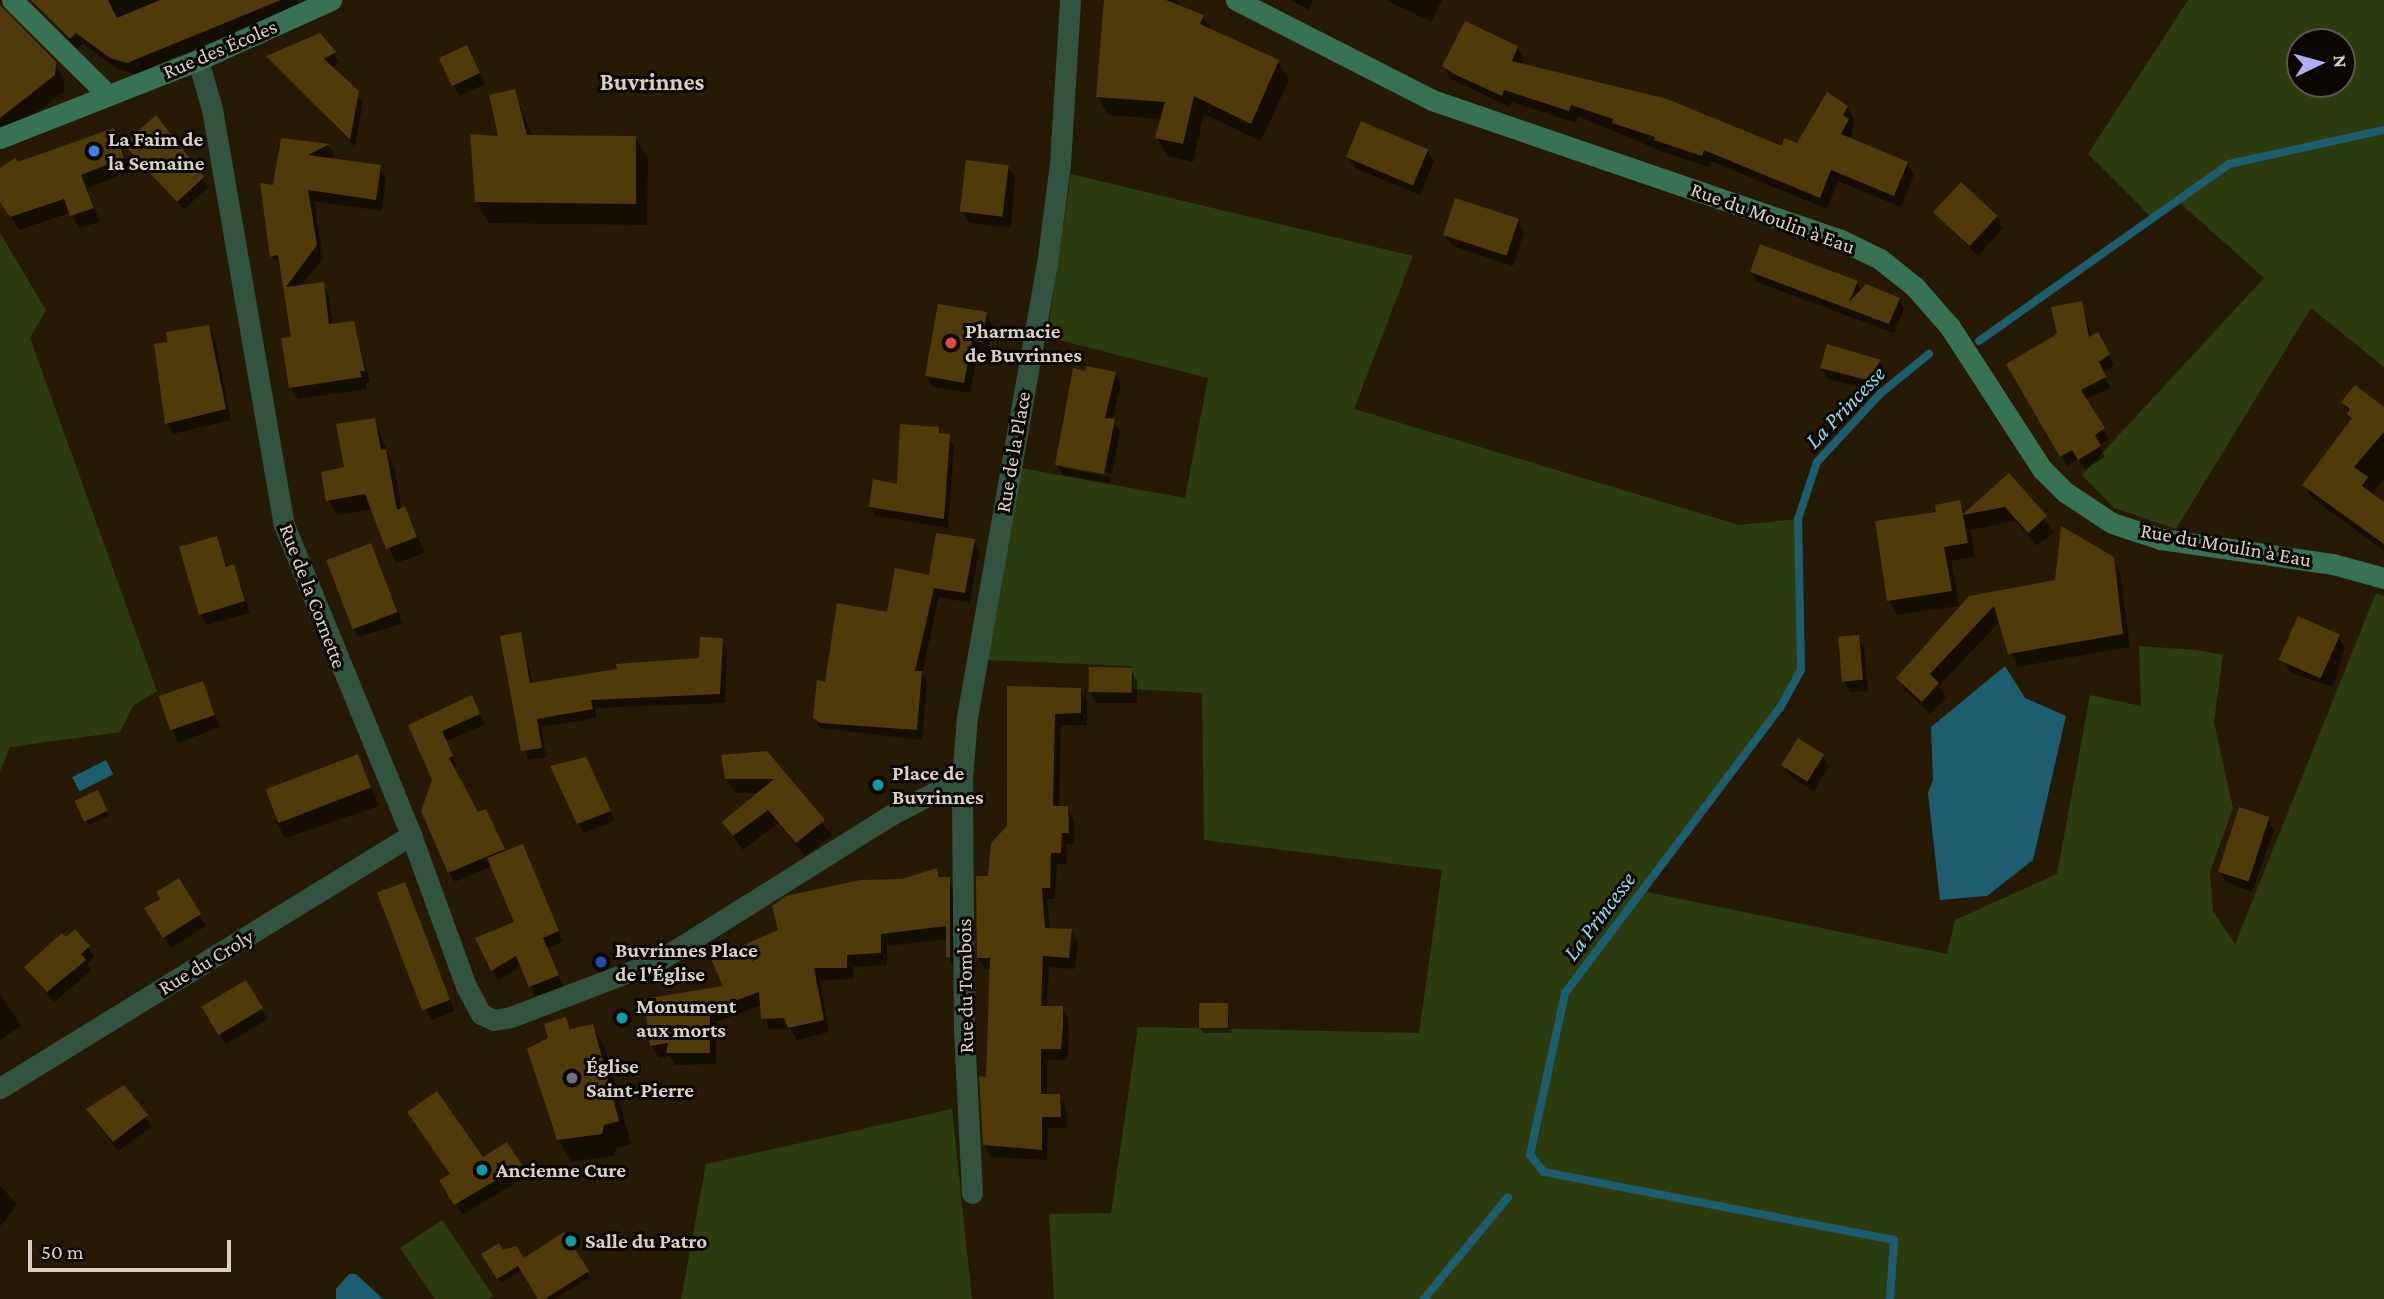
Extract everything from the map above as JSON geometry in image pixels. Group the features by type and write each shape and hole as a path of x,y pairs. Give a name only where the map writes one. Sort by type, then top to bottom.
{"street":[{"path":"12,0 107,94"},
{"name":"Rue des Écoles","path":"0,138 198,60 331,0"},
{"name":"Rue de la Place","path":"962,778 967,716 1059,176 1070,0"},
{"name":"Rue du Moulin à Eau","path":"1236,0 1432,100 1841,240 1880,259 1915,287 1950,327 2042,469 2090,512 2112,523 2161,538 2333,564 2384,578"},
{"name":"Rue de la Cornette","path":"198,60 216,131 284,525 411,835 475,1007 494,1020 658,961 891,815 962,778"},
{"name":"Rue du Tombois","path":"962,778 964,1030 972,1194"},
{"name":"Rue du Croly","path":"0,1088 411,835"}],"green space":[{"path":"2188,0 2384,0 2384,367 2311,308 2176,529 2114,508 2082,475 2264,278 2179,202 2154,220 2088,154"},
{"path":"1071,174 1413,256 1354,409 1739,525 1798,519 1801,670 1780,708 1642,891 1947,954 1955,920 2057,874 2090,695 2141,706 2139,646 2196,650 2223,655 2214,722 2233,808 2210,872 2213,911 2235,944 2376,593 2384,596 2384,1299 1054,1299 1049,1214 1111,1213 1138,1027 1419,1033 1442,870 1204,840 1202,693 1133,689 1132,666 987,660 1021,468 1185,498 1208,378 1047,337"},
{"path":"0,233 46,310 30,338 157,691 133,706 120,732 10,747 0,772"},
{"path":"952,1109 972,1299 681,1299 706,1164"},
{"path":"442,1220 493,1296 488,1299 435,1299 400,1248"}],"water":[{"path":"2005,666 2025,698 2066,716 2033,860 1987,896 1940,900 1928,793 1933,780 1931,727"},
{"path":"106,760 113,774 79,792 72,777"},
{"path":"349,1274 356,1274 383,1299 336,1299 336,1289"}],"building":[{"path":"31,0 108,0 117,18 160,0 281,0 127,63 110,58 76,33 70,39"},
{"path":"1104,0 1166,0 1204,15 1200,24 1279,60 1251,124 1194,96 1183,144 1155,138 1165,102 1096,97"},
{"path":"0,5 56,62 55,75 0,118"},
{"path":"1465,21 1518,46 1512,61 1667,99 1782,146 1784,138 1797,143 1827,92 1848,106 1843,115 1849,119 1841,134 1908,162 1894,196 1831,170 1820,198 1704,150 1702,156 1654,140 1655,137 1612,123 1613,119 1571,105 1569,111 1504,90 1502,96 1454,74 1442,66"},
{"path":"320,33 336,52 324,59 359,91 350,140 266,56"},
{"path":"467,45 480,73 452,86 439,58"},
{"path":"515,89 527,135 636,136 636,204 475,202 470,134 498,136 489,95"},
{"path":"156,115 204,177 177,202 123,144"},
{"path":"1361,121 1428,150 1413,185 1346,157"},
{"path":"114,128 124,158 81,175 94,208 70,216 64,199 10,217 0,202 0,168 15,158 18,162"},
{"path":"281,138 330,144 308,155 381,165 376,200 308,190 317,245 286,287 324,282 329,324 354,321 365,371 360,371 362,377 289,388 281,338 291,337 278,255 270,257 260,183 273,185"},
{"path":"966,160 1009,165 1002,217 960,212"},
{"path":"1961,182 1998,216 1970,246 1933,212"},
{"path":"1455,198 1519,219 1507,256 1443,235"},
{"path":"1760,244 1858,281 1849,302 1866,284 1900,298 1889,324 1750,272"},
{"path":"2082,301 2089,337 2098,332 2110,354 2099,362 2106,377 2081,390 2105,428 2095,435 2101,446 2078,460 2072,450 2060,457 2006,364 2057,334 2051,307"},
{"path":"938,304 987,312 982,342 972,341 964,383 925,376"},
{"path":"209,325 226,409 165,424 154,344 167,342 166,332"},
{"path":"1827,344 1881,360 1867,380 1820,368"},
{"path":"1086,366 1116,372 1105,418 1115,419 1104,474 1055,465 1073,368 1085,371"},
{"path":"2355,385 2384,407 2384,432 2354,467 2368,477 2362,486 2384,502 2384,544 2302,485 2352,418 2347,414 2350,409 2341,402"},
{"path":"375,418 381,450 386,449 397,510 405,506 417,537 386,549 365,494 326,501 321,472 344,467 336,424"},
{"path":"900,424 939,427 939,433 950,434 944,519 869,507 873,479 897,484"},
{"path":"2009,473 2047,516 2028,533 2005,507 1963,515 1968,543 1944,547 1952,591 1887,601 1875,521 1936,512 1935,505 1960,500 1963,514"},
{"path":"2061,526 2114,557 2123,634 2008,654 1994,606 1930,674 1939,683 1922,702 1896,678 1969,596 2055,580"},
{"path":"936,533 975,539 965,593 934,588 915,671 922,671 917,730 820,723 813,718 817,680 825,682 837,603 887,612 895,568 929,575"},
{"path":"217,536 226,567 234,564 245,601 199,615 179,547"},
{"path":"371,543 398,612 353,629 326,560"},
{"path":"2298,616 2340,635 2320,679 2278,660"},
{"path":"521,632 530,683 617,669 616,664 699,658 700,637 723,638 720,694 591,700 593,709 537,719 542,748 521,751 500,636"},
{"path":"1859,635 1863,680 1842,682 1838,637"},
{"path":"1089,667 1132,668 1132,693 1089,692"},
{"path":"203,681 215,715 170,730 159,696"},
{"path":"1007,686 1081,688 1081,713 1055,714 1053,806 1068,806 1069,833 1062,833 1061,853 1051,853 1050,888 1042,888 1045,928 1072,929 1069,958 1043,956 1041,1006 1063,1006 1063,1026 1061,1049 1041,1049 1041,1094 1060,1094 1061,1117 1042,1117 1042,1150 983,1145 979,1076 986,1077 990,958 977,958 976,876 988,876 991,843 1007,826"},
{"path":"472,695 480,714 442,731 453,756 449,758 478,812 486,809 505,849 448,873 421,811 432,780 408,725"},
{"path":"1798,738 1824,754 1807,782 1781,765"},
{"path":"767,751 825,820 796,843 768,810 733,836 722,822 774,779 725,779 721,755"},
{"path":"358,754 371,788 278,823 266,789"},
{"path":"586,757 611,811 577,824 550,766"},
{"path":"98,790 108,811 84,822 74,801"},
{"path":"2239,807 2269,817 2248,882 2218,872"},
{"path":"523,844 559,931 543,938 559,975 529,987 516,956 491,971 475,938 514,922 487,858"},
{"path":"937,868 939,877 950,877 950,958 946,957 946,926 881,934 881,953 847,955 847,968 814,968 824,1020 788,1028 784,1018 761,1019 759,992 710,1010 710,1053 666,1053 668,1043 650,1046 644,999 723,986 711,959 778,930 772,906 786,896 860,880 902,879"},
{"path":"179,878 201,914 163,938 144,908 160,899 156,892"},
{"path":"405,882 450,1000 422,1010 377,893"},
{"path":"75,929 90,946 81,954 86,960 47,992 24,967 62,933 66,937"},
{"path":"246,980 263,1008 218,1035 201,1007"},
{"path":"1199,1003 1228,1003 1228,1028 1199,1028"},
{"name":"Église Saint-Pierre","path":"566,1017 570,1029 593,1024 619,1121 604,1125 602,1134 557,1140 527,1049 548,1038 544,1024"},
{"path":"124,1085 148,1115 113,1142 86,1109"},
{"path":"437,1091 483,1157 507,1142 522,1165 454,1205 439,1180 450,1174 407,1112"},
{"name":"Salle du Patro","path":"564,1232 589,1271 545,1299 538,1299 518,1266 497,1279 481,1254 499,1243 503,1250 516,1246 524,1258"}],"waterway":[{"name":"La Princesse","path":"1979,341 2229,164 2384,130"},
{"name":"La Princesse","path":"1890,1299 1894,1240 1544,1172 1530,1155 1565,993 1780,708 1801,670 1798,519 1817,462 1881,393 1929,354"},
{"path":"1424,1299 1508,1197"}],"place":[{"name":"La Faim de la Semaine","path":"94,151"},
{"name":"Pharmacie de Buvrinnes","path":"951,343"},
{"name":"Place de Buvrinnes","path":"878,785"},
{"name":"Buvrinnes Place de l'Église","path":"601,962"},
{"name":"Monument aux morts","path":"622,1018"},
{"name":"Église Saint-Pierre","path":"572,1078"},
{"name":"Ancienne Cure","path":"482,1170"},
{"name":"Salle du Patro","path":"571,1241"}],"district":[{"name":"Buvrinnes","path":"652,82"}]}
